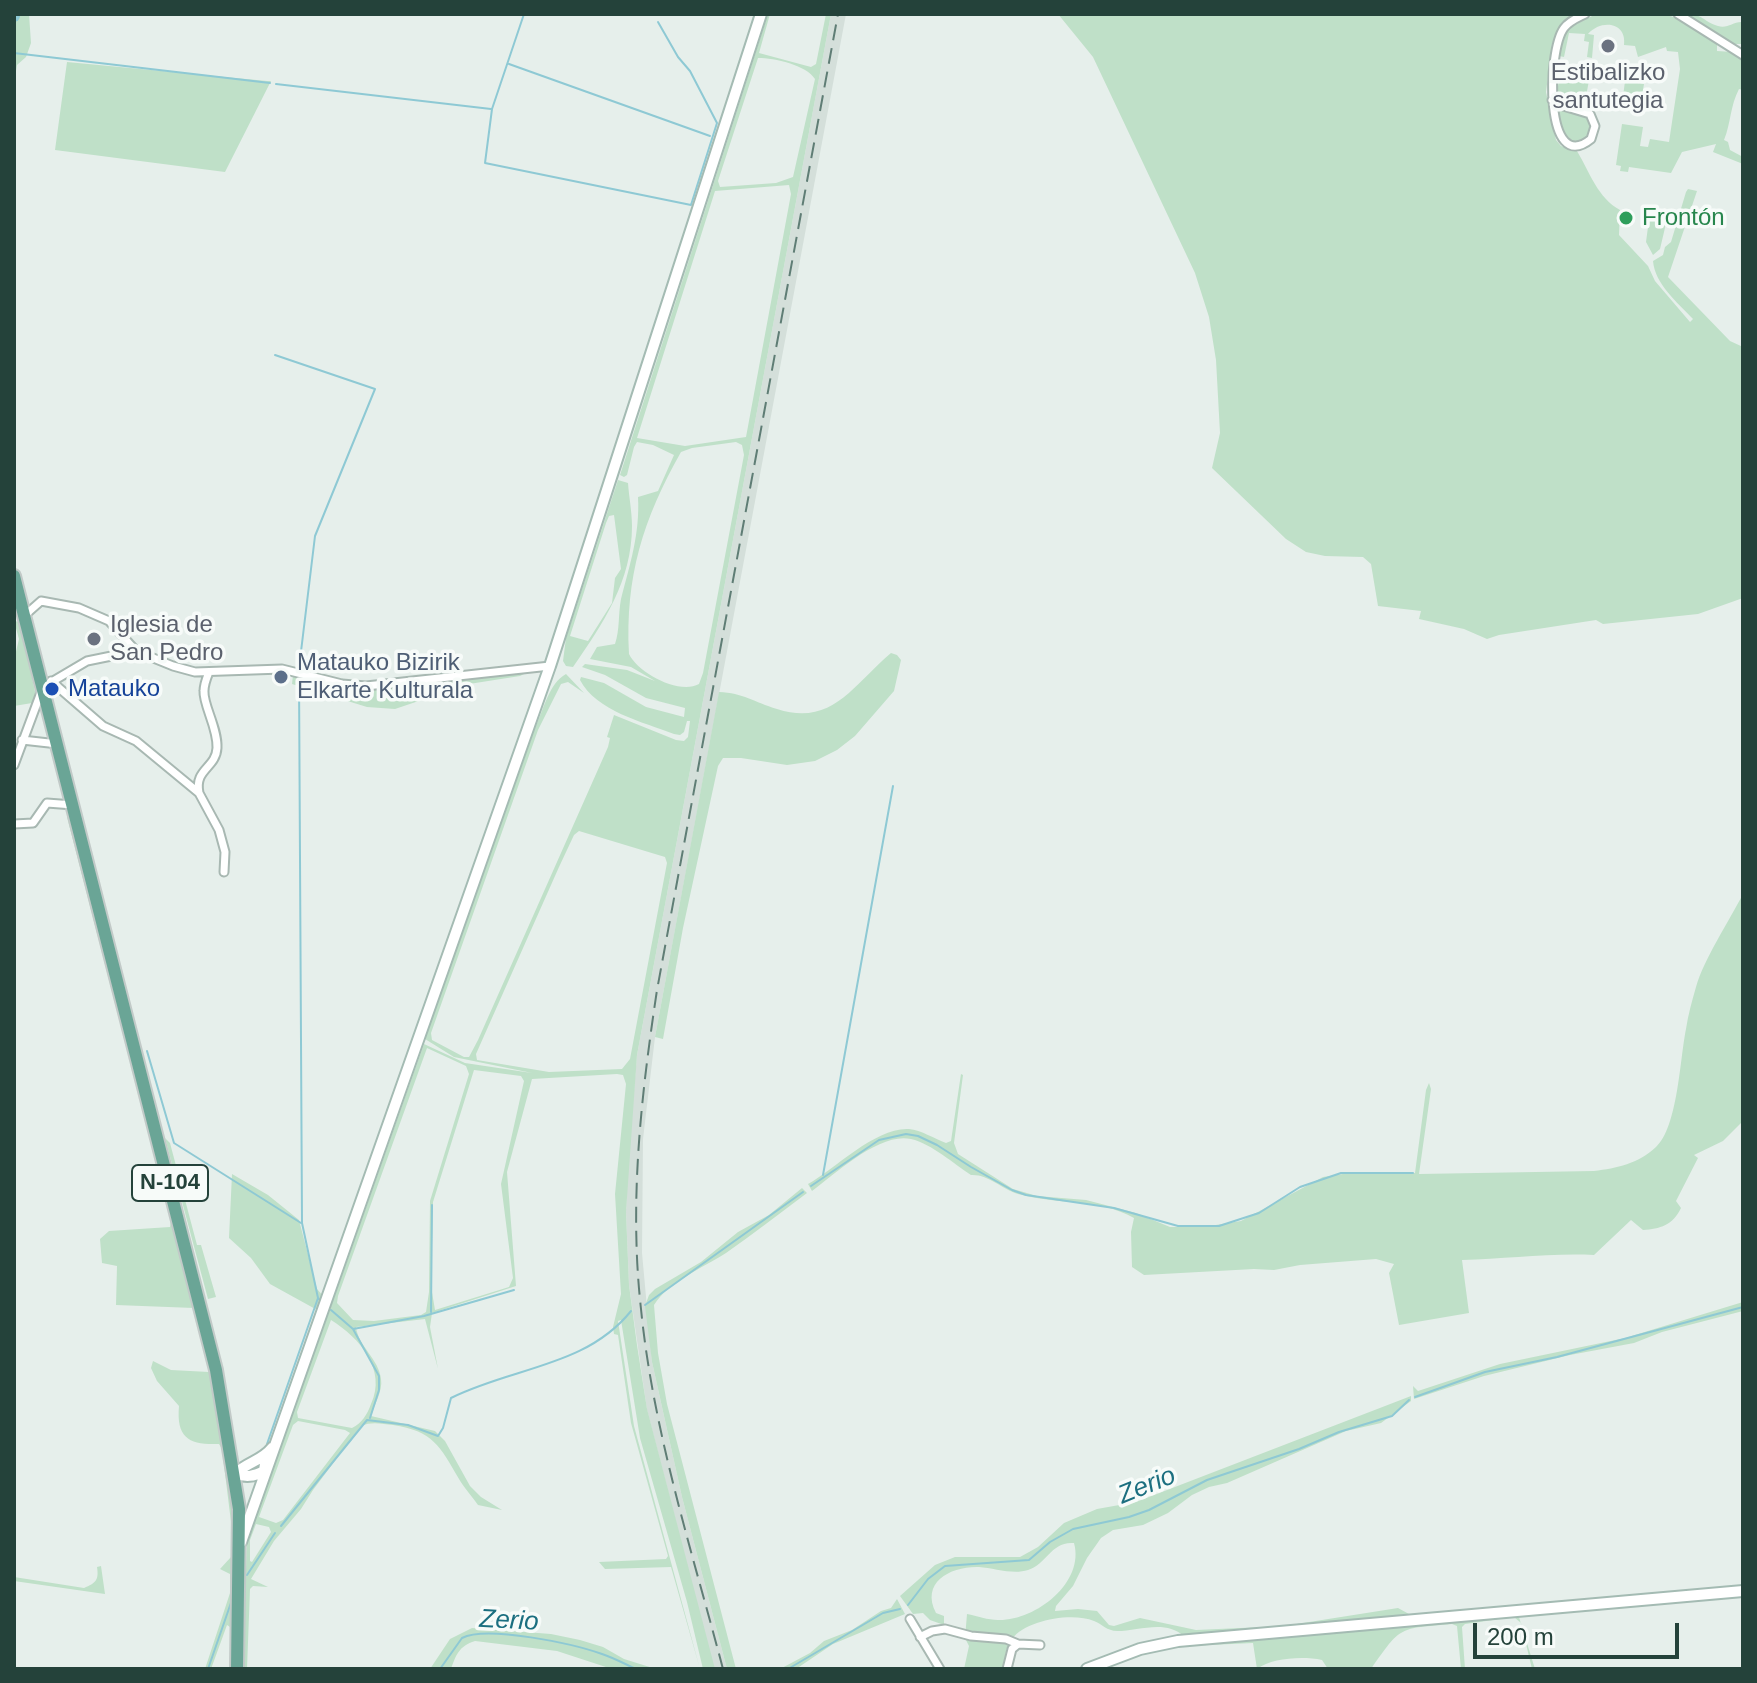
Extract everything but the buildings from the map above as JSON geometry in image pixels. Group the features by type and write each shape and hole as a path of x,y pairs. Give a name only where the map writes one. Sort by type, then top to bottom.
{"main road":[{"name":"N-104","path":"14,576 47,684 73,805 205,1319 235,1474 240,1544 237,1669"}],"street":[{"path":"240,1544 261,1464 278,1439 550,666 761,14"},
{"path":"1552,100 1590,114 1595,126 1591,139 1578,145 1562,140 1552,100 1559,37 1569,23 1585,14"},
{"path":"1678,14 1743,55"},
{"path":"24,616 41,601 79,608 109,621 136,651 195,672 282,669 342,684 366,686 550,666"},
{"path":"14,765 47,684 87,661 136,651"},
{"path":"199,793 197,783 201,773 216,757 217,745 216,731 203,693 209,672"},
{"path":"47,684 103,726 136,741 199,793 219,830 225,852 224,872"},
{"path":"22,740 58,744"},
{"path":"14,824 33,823 47,803 73,805"},
{"path":"232,1453 261,1464"},
{"path":"235,1474 261,1464"},
{"path":"1087,1669 1140,1649 1178,1641 1743,1591"},
{"path":"910,1619 940,1669"},
{"path":"920,1637 945,1629 971,1636 1006,1639 1018,1644 1040,1645"},
{"path":"1007,1669 1012,1649 1018,1644"}],"shaded area":[{"path":"831,14 846,14 655,1037 643,1139 642,1253 652,1362 682,1497 727,1669 714,1669 647,1410 629,1285 626,1212 628,1157 637,1055"}],"green space":[{"path":"14,14 29,14 31,43 26,57 17,65 14,83"},
{"path":"768,14 759,53 811,67 816,64 826,14 831,14 637,1055 626,1212 629,1285 647,1409 715,1669 703,1669 640,1438 621,1320 618,1321 634,1426 700,1669 671,1567 605,1569 599,1562 666,1559 668,1556 631,1423 618,1335 614,1334 613,1327 621,1294 615,1194 626,1084 623,1075 617,1074 532,1079 507,1172 516,1286 432,1313 430,1327 438,1369 425,1319 356,1327 360,1340 377,1365 381,1379 380,1393 371,1416 435,1431 445,1441 470,1486 502,1510 478,1505 440,1449 418,1431 373,1423 361,1426 274,1541 251,1579 268,1587 253,1586 250,1589 247,1669 243,1669 247,1535 424,1044 465,1063 532,1073 454,1057 425,1039 547,698 555,684 566,674 584,693 568,682 561,684 538,730 431,1033 432,1040 464,1057 469,1057 478,1040 608,747 610,738 607,737 614,715 676,740 684,741 688,737 690,721 687,721 680,735 635,720 597,700 580,680 581,677 604,683 646,707 684,717 685,708 646,698 605,675 582,667 585,664 627,670 655,681 631,667 590,659 597,647 615,644 621,599 636,536 638,497 658,491 674,455 653,445 637,442 627,475 620,475","holes":["758,58 790,63 811,74 815,79 793,177 776,183 720,187 718,181","789,185 791,194 746,437 685,446 637,438 715,191","736,442 742,445 744,455 703,673 699,684 691,687 670,684 650,675 629,654 630,599 639,549 656,501 681,452","579,831 665,857 667,863 630,1059 622,1069 549,1072 477,1060 476,1054 574,835","427,1048 466,1066 469,1074 430,1201 426,1312 374,1321 353,1320 337,1303 338,1296","474,1070 521,1076 524,1081 501,1184 513,1278 509,1287 435,1310 431,1286 433,1202","331,1320 352,1336 368,1356 376,1379 371,1404 364,1418 352,1428 298,1418 297,1412","298,1421 350,1433 283,1520 276,1523 259,1517 293,1425","256,1524 269,1527 271,1532 252,1562 250,1540"]},
{"path":"1058,14 1579,14 1552,44 1546,92 1556,140 1561,146 1577,151 1600,192 1620,210 1619,235 1648,266 1655,281 1690,322 1693,319 1662,285 1653,261 1663,255 1665,247 1671,242 1686,192 1688,189 1697,191 1668,277 1730,341 1743,347 1743,598 1698,614 1603,624 1596,620 1487,639 1464,629 1419,619 1421,611 1378,606 1371,564 1363,557 1306,552 1286,539 1212,468 1220,433 1216,360 1209,317 1195,273 1093,57"},
{"path":"1596,14 1663,14 1677,18 1717,42 1717,51 1732,52 1743,59 1743,90 1739,89 1736,95 1724,140 1728,142 1730,150 1743,157 1743,164 1713,152 1716,144 1682,152 1671,173 1629,167 1628,172 1620,171 1621,166 1616,165 1622,124 1643,127 1640,146 1648,147 1650,139 1669,142 1680,69 1678,52 1667,51 1666,47 1638,57 1635,46 1624,45 1624,37 1617,27 1606,25 1588,34 1594,35 1592,58 1587,57 1589,42 1584,41 1585,34 1569,33 1564,57 1559,56 1567,29"},
{"path":"1682,14 1699,16 1722,27 1743,22 1743,44 1730,44"},
{"path":"67,62 271,81 225,172 55,150"},
{"path":"1560,71 1590,75 1585,102 1564,100 1557,94"},
{"path":"1625,81 1644,84 1640,108 1622,105"},
{"path":"1559,110 1585,116 1591,123 1589,136 1581,141 1570,140"},
{"path":"1650,212 1668,215 1660,249 1653,255 1646,242"},
{"path":"618,480 628,483 631,546 614,601 573,667 566,666 563,661 566,638","holes":["614,515 621,569 615,578 612,603 588,641 570,636 606,523 609,516"]},
{"path":"14,621 20,622 36,696 32,703 14,706 14,660 19,639"},
{"path":"891,653 901,660 894,691 855,736 837,750 815,761 787,765 723,758 718,766 663,1039 655,1037 719,692 742,696 777,709 796,713 813,712 840,700"},
{"path":"530,671 520,676 469,684 395,709 367,707 292,684 293,675 354,689"},
{"path":"69,816 213,1380 233,1524 231,1669 230,1627 227,1625 211,1669 205,1669 230,1593 230,1574 220,1569 231,1557 231,1522 222,1449 219,1444 200,1443 187,1438 180,1426 179,1406 157,1381 151,1368 153,1361 171,1370 209,1372 194,1308 116,1305 117,1266 102,1263 100,1239 109,1231 170,1227 171,1220"},
{"path":"1743,894 1743,1121 1723,1141 1694,1155 1698,1158 1676,1201 1681,1208 1665,1225 1643,1230 1631,1220 1594,1255 1462,1260 1469,1313 1399,1325 1389,1273 1394,1264 1376,1259 1274,1270 1144,1275 1132,1267 1131,1232 1134,1218 1106,1207 1018,1194 983,1177 971,1175 935,1150 911,1139 899,1138 872,1148 812,1191 808,1184 870,1141 896,1130 914,1130 946,1143 951,1141 961,1074 954,1143 958,1154 1013,1189 1037,1196 1086,1200 1136,1213 1170,1227 1203,1227 1241,1221 1323,1177 1356,1172 1415,1173 1429,1083 1431,1089 1419,1174 1594,1171 1627,1164 1642,1158 1656,1147 1669,1124 1696,987"},
{"path":"165,1138 170,1143 197,1245 201,1245 216,1297 208,1299"},
{"path":"232,1174 268,1195 299,1220 317,1289 324,1297 319,1311 270,1284 251,1258 229,1238"},
{"path":"802,1188 807,1193 726,1253 677,1282 654,1305 667,1404 736,1669 727,1669 682,1497 652,1362 645,1306 655,1289 701,1262"},
{"path":"1743,1302 1743,1311 1662,1332 1634,1343 1484,1376 1414,1399 1413,1386 1418,1391 1500,1364 1625,1338"},
{"path":"1411,1396 1411,1401 1381,1423 1346,1431 1227,1483 1209,1487 1143,1525 1113,1530 1101,1538 1055,1611 1097,1611 1109,1625 1114,1626 1140,1618 1196,1630 1265,1629 1398,1608 1411,1618 1184,1636 1168,1628 1113,1631 1085,1618 1062,1618 1038,1623 1019,1632 1008,1646 1004,1669 964,1669 969,1646 965,1638 967,1614 994,1620 1012,1619 1041,1607 1065,1585 1072,1572 1074,1543 1054,1549 1028,1570 1010,1572 968,1567 941,1578 932,1593 932,1602 936,1613 944,1616 944,1625 930,1620 923,1613 913,1614 900,1596 935,1565 955,1557 1020,1557 1038,1547 1064,1523 1097,1509 1136,1502"},
{"path":"101,1566 105,1594 14,1581 14,1577 84,1588 96,1580 97,1567"},
{"path":"897,1599 905,1614 833,1644 796,1669 780,1669 810,1653 824,1641 852,1630 891,1608"},
{"path":"1518,1614 1521,1623 1514,1617 1462,1627 1465,1669 1461,1669 1457,1626 1452,1624 1403,1632 1389,1644 1371,1669 1328,1669 1322,1660 1306,1658 1279,1660 1257,1669 1253,1643 1188,1646 1187,1643"},
{"path":"1522,1626 1535,1669 1532,1669"},
{"path":"472,1628 551,1634 580,1640 656,1669 612,1669 557,1651 475,1641 459,1652 451,1669 430,1669 450,1639"}],"waterway":[{"path":"524,14 492,109 485,163 691,205 717,123 690,71 658,22"},
{"path":"14,53 270,83"},
{"path":"509,64 710,136"},
{"path":"276,84 491,109"},
{"path":"275,355 375,389 315,536 299,668"},
{"path":"299,677 302,1223 321,1301"},
{"path":"823,1175 893,786"},
{"path":"147,1051 174,1143 301,1223"},
{"path":"811,1186 879,1140 906,1134 937,1145 971,1167 1026,1195 1114,1208 1178,1226 1219,1226 1259,1213 1300,1187 1341,1173 1413,1173"},
{"path":"645,1305 803,1192"},
{"path":"431,1312 432,1205"},
{"path":"353,1329 424,1316 514,1290"},
{"path":"267,1444 318,1298"},
{"name":"Zerio","path":"1415,1397 1485,1372 1557,1357 1743,1307"},
{"path":"331,1310 353,1329 379,1376 379,1390 370,1418"},
{"path":"281,1526 367,1420 408,1425 438,1436 451,1398 571,1355 613,1330 631,1311"},
{"name":"Zerio","path":"908,1605 928,1579 945,1566 1029,1560 1050,1542 1073,1529 1149,1510 1207,1480 1392,1416 1409,1400"},
{"path":"247,1575 275,1533"},
{"path":"208,1669 233,1597"},
{"name":"Zerio","path":"788,1669 883,1613 900,1609"},
{"name":"Zerio","path":"440,1669 462,1638 490,1634 531,1637 572,1645 636,1669"}],"railway":[{"path":"723,1669 664,1445 647,1355 636,1229 638,1149 657,990 838,14"}],"place":[{"name":"Estibalizko santutegia","path":"1608,46"},
{"name":"Frontón","path":"1626,218"},
{"name":"Iglesia de San Pedro","path":"94,639"},
{"name":"Matauko Bizirik Elkarte Kulturala","path":"281,677"},
{"name":"Matauko","path":"52,689"}]}
